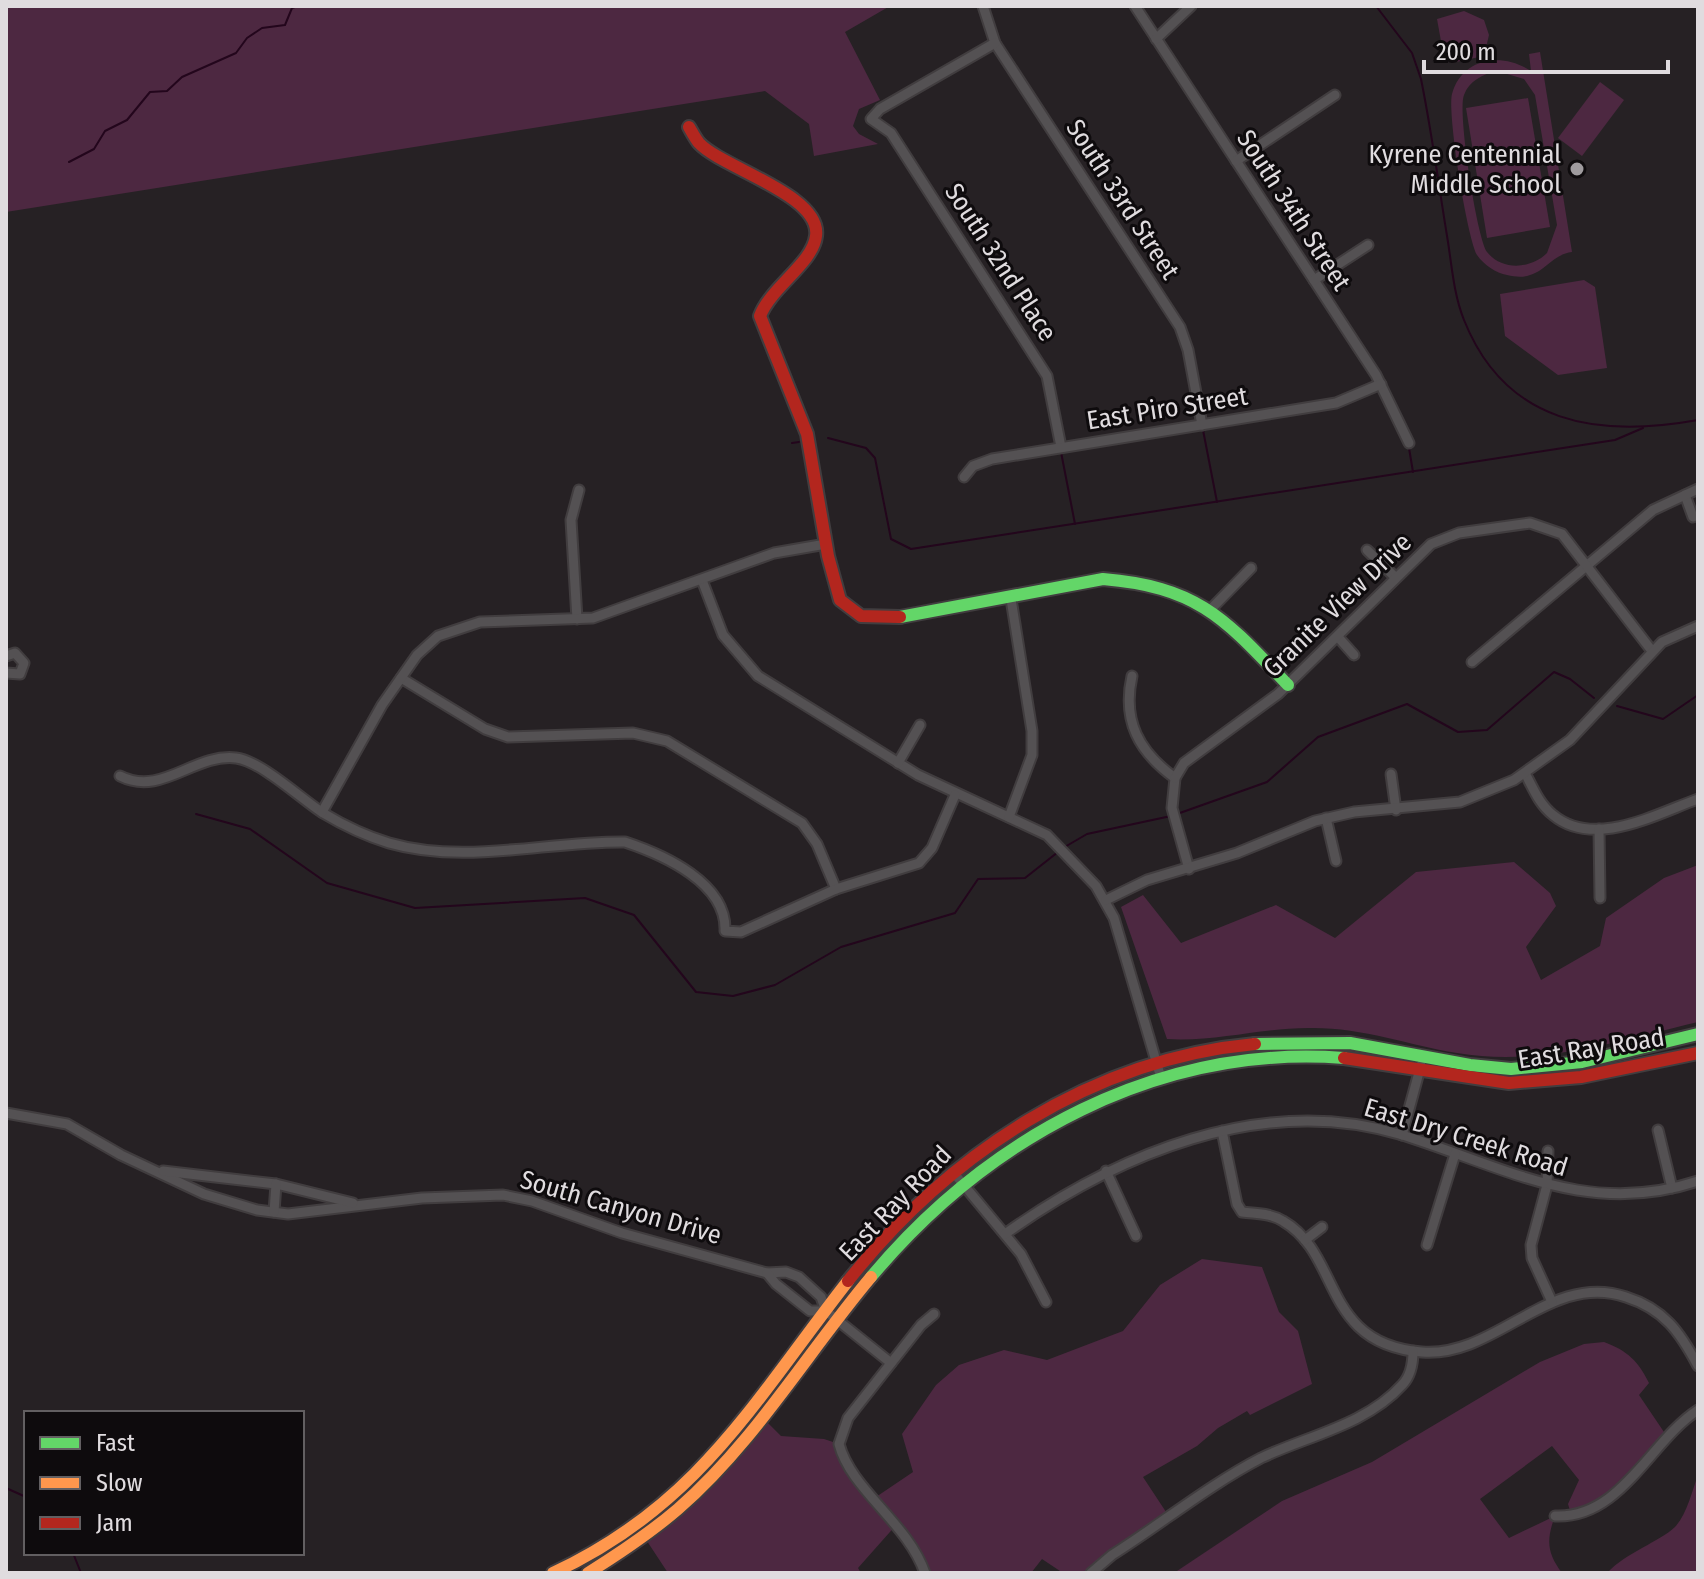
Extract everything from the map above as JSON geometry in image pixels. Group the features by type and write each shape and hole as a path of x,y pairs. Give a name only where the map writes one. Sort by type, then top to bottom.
{"main road":[{"path":"689,127 700,144 801,204 812,218 815,229 812,253 772,288 762,303 760,316 807,434 835,586 851,611 873,619 892,618 1011,599 1103,579 1137,580 1186,593 1211,609 1288,685"},
{"name":"East Ray Road","path":"588,1573 665,1524 707,1485 832,1316 888,1234 953,1172 1006,1134 1070,1097 1240,1046 1284,1041 1351,1043 1478,1067 1541,1068 1598,1059 1698,1034"},
{"name":"East Ray Road","path":"553,1573 620,1537 678,1494 832,1316 963,1183 1052,1123 1159,1071 1304,1056 1363,1061 1479,1081 1545,1082 1698,1053"}],"street":[{"name":"South 33rd Street","path":"983,6 995,43 1180,327 1188,350 1202,425"},
{"name":"South 34th Street","path":"1135,6 1381,384 1409,443"},
{"path":"1156,39 1191,6"},
{"name":"South 32nd Place","path":"995,43 880,109 871,119 891,133 1038,360 1051,390 1061,447"},
{"path":"1236,161 1335,95"},
{"path":"1314,280 1368,245"},
{"name":"East Piro Street","path":"964,477 981,462 1336,403 1381,384"},
{"path":"1472,662 1653,510 1698,489"},
{"path":"577,619 571,520 579,490"},
{"path":"1685,495 1693,517"},
{"name":"Granite View Drive","path":"1175,778 1184,763 1288,685 1395,577 1441,538 1530,523 1562,534 1652,651"},
{"path":"322,812 401,678 417,655 438,636 466,624 577,619 612,614 774,553 826,544"},
{"path":"1367,550 1395,577"},
{"path":"1211,609 1251,568"},
{"path":"702,580 723,635 758,676 955,795 1047,835 1075,861 1106,900 1159,1071"},
{"path":"1009,817 1032,755 1032,731 1011,599"},
{"path":"1106,900 1147,880 1189,869 1326,818 1354,812 1460,802 1525,773 1570,740 1652,651 1675,633 1698,626"},
{"path":"1338,637 1354,655"},
{"path":"6,656 19,655 24,667 14,676 6,673"},
{"path":"1132,676 1128,694 1137,737 1144,753 1175,778 1172,808 1189,869"},
{"path":"401,678 485,729 508,737 633,733 667,741 802,823 817,844 836,889"},
{"path":"898,763 920,725"},
{"path":"120,776 132,782 152,784 207,763 237,758 254,764 322,812 358,832 415,849 470,852 625,842 645,849 713,892 726,918 725,931 741,932 836,889 919,863 932,848 955,795"},
{"path":"1525,773 1541,804 1555,817 1568,824 1599,829 1610,829 1698,799"},
{"path":"1391,774 1396,810"},
{"path":"1326,818 1336,861"},
{"path":"1599,829 1600,898"},
{"path":"1402,1135 1423,1057"},
{"name":"South Canyon Drive","path":"6,1113 67,1124 204,1194 274,1212 332,1210 467,1194 503,1195 532,1201 622,1233 767,1273 786,1272 805,1283"},
{"name":"East Dry Creek Road","path":"1005,1234 1048,1202 1106,1171 1222,1131 1323,1122 1402,1135 1547,1185 1598,1195 1639,1195 1698,1181"},
{"path":"1658,1130 1672,1188"},
{"path":"1222,1131 1237,1204 1242,1212 1267,1214 1284,1221 1305,1240 1342,1309 1383,1343 1413,1351 1459,1348 1552,1302 1585,1291 1600,1291 1650,1306 1681,1334 1698,1366"},
{"path":"1548,1151 1547,1185 1531,1245 1532,1258 1552,1302"},
{"path":"1427,1245 1455,1154"},
{"name":"South Canyon Drive","path":"156,1170 276,1184 365,1204"},
{"path":"1106,1171 1136,1236"},
{"path":"953,1172 1005,1234 1032,1272 1046,1302"},
{"path":"274,1212 276,1184"},
{"path":"1305,1240 1322,1227"},
{"name":"South Canyon Drive","path":"767,1273 810,1311 832,1316"},
{"path":"794,1298 805,1283 821,1297 832,1316 891,1363"},
{"path":"925,1573 909,1539 857,1477 839,1444 848,1418 934,1314"},
{"path":"1091,1573 1112,1555 1260,1459 1308,1441 1384,1400 1404,1384 1413,1365 1413,1351"},
{"path":"1555,1516 1572,1517 1609,1497 1629,1481 1666,1435 1698,1410"}],"shaded area":[{"path":"6,6 890,6 845,32 880,100 859,109 853,126 859,134 878,144 814,156 809,124 765,91 6,212"},
{"path":"1464,11 1484,20 1489,35 1484,56 1451,63 1444,58 1437,19"},
{"path":"1540,52 1572,252 1563,254 1528,276 1519,277 1495,270 1477,255 1463,201 1451,106 1457,82 1474,65 1508,61 1531,71 1529,54","holes":["1497,71 1524,79 1535,95 1557,225 1547,253 1533,262 1517,266 1493,258 1483,242 1469,174 1463,106 1469,86 1487,74"]},
{"path":"1600,82 1624,100 1582,156 1558,138"},
{"path":"1528,98 1550,227 1487,238 1466,108"},
{"path":"1584,280 1595,287 1607,368 1558,375 1505,336 1500,294"},
{"path":"1514,862 1550,893 1556,906 1526,947 1541,980 1600,946 1606,918 1664,878 1698,865 1698,1022 1579,1050 1518,1057 1457,1053 1332,1029 1295,1028 1167,1039 1121,907 1143,895 1181,943 1276,905 1335,938 1416,872"},
{"path":"1202,1259 1262,1267 1279,1312 1298,1331 1312,1384 1250,1415 1247,1411 1218,1428 1197,1446 1143,1477 1170,1518 1091,1573 1063,1573 1042,1559 1031,1573 925,1573 897,1524 858,1568 861,1573 668,1573 641,1532 766,1421 781,1436 824,1439 839,1444 842,1455 876,1497 913,1472 902,1434 936,1385 959,1365 1004,1350 1047,1360 1123,1331 1160,1285"},
{"path":"1604,1342 1626,1353 1641,1369 1649,1383 1639,1395 1666,1435 1629,1481 1572,1517 1568,1504 1579,1480 1552,1446 1480,1499 1509,1538 1555,1516 1550,1546 1553,1559 1562,1573 1174,1573 1282,1501 1372,1462 1540,1362 1584,1344"},
{"path":"1698,1475 1698,1573 1607,1573 1675,1527 1686,1509"}],"waterway":[{"path":"69,162 94,149 105,131 127,120 150,92 167,91 182,77 236,53 247,38 262,28 285,25 292,8 298,6"},
{"path":"1376,6 1412,53 1421,79 1456,291 1464,320 1482,355 1504,382 1530,403 1559,416 1591,424 1625,427 1698,420"},
{"path":"828,438 866,448 875,458 891,539 911,549 1615,440 1643,428"},
{"path":"1203,430 1217,502"},
{"path":"792,443 799,442"},
{"path":"1409,448 1413,472"},
{"path":"1061,452 1075,524"},
{"path":"1177,814 1267,782 1318,737 1407,704 1458,732 1487,730 1554,672 1570,679 1594,698"},
{"path":"1617,706 1663,719 1698,695"},
{"path":"196,814 250,829 327,883 415,908 585,898 634,915 696,992 733,996 775,985 841,947 955,913 978,879 1025,878 1058,852"},
{"path":"1063,848 1087,834 1171,816"},
{"path":"6,1488 24,1496"},
{"path":"74,1555 81,1573"}],"traffic: fast":[{"path":"900,617 1103,579 1136,583 1164,590 1208,610 1246,642 1288,685"},
{"path":"1255,1044 1350,1043 1470,1065 1511,1069 1582,1062 1698,1034"},
{"path":"871,1277 917,1227 968,1182 1023,1142 1082,1110 1143,1084 1208,1067 1275,1058 1344,1058"}],"traffic: slow":[{"path":"588,1573 678,1509 731,1456 871,1277"},
{"path":"553,1573 604,1546 647,1516 686,1482 752,1408 848,1281"}],"traffic: jam":[{"path":"689,127 699,143 788,195 814,221 816,236 808,256 773,295 760,316 807,434 828,556 840,600 861,616 900,617"},
{"path":"848,1281 931,1192 978,1154 1028,1120 1081,1092 1137,1070 1195,1053 1255,1044"},
{"path":"1344,1058 1509,1083 1581,1077 1698,1053"}],"place":[{"name":"Kyrene Centennial Middle School","path":"1577,169"}]}
